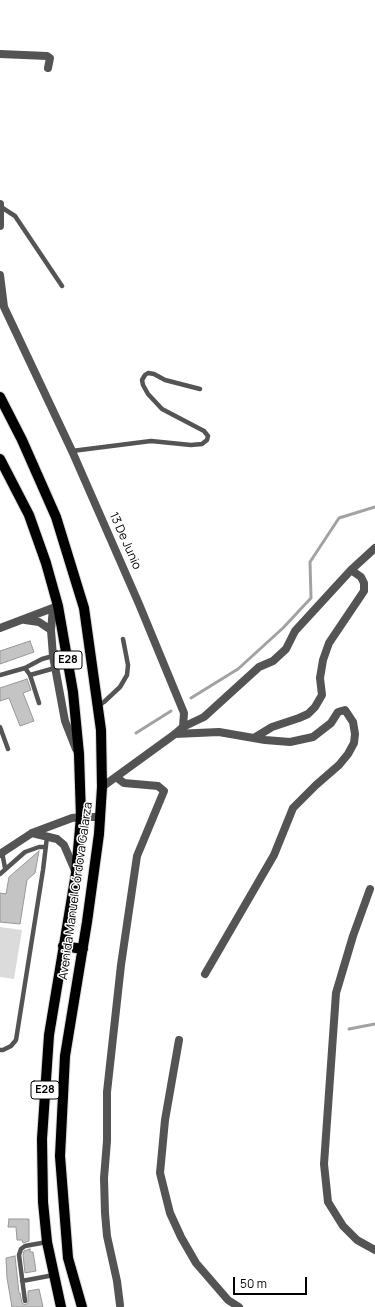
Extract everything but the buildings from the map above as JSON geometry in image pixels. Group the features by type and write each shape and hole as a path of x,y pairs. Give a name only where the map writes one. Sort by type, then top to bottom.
{"main road":[{"name":"Avenida Manuel Córdova Galarza","path":"0,399 22,440 56,517 84,608 101,730 102,787 100,817 83,949 65,1056 60,1156 68,1258 82,1307"},
{"name":"Avenida Manuel Córdova Galarza","path":"0,459 29,515 46,563 73,692 78,754 81,817 76,873 49,1035 42,1139 43,1202 47,1242 61,1307"},
{"path":"63,946 83,949"}],"street":[{"path":"0,54 47,56 50,58 48,68"},
{"path":"0,205 0,226"},
{"name":"13 De Junio","path":"0,275 4,307 72,451 139,604 184,713 183,727"},
{"path":"102,787 183,727 204,717 259,667 274,661 286,649 295,631 351,570 375,548"},
{"path":"254,738 272,727 308,714 315,707 322,695 320,678 323,660 329,643 364,591 364,583 361,577 351,570"},
{"path":"0,628 25,620 56,607"},
{"path":"56,607 51,630 53,656 65,721 78,754"},
{"path":"25,620 39,622 51,630"},
{"path":"175,734 219,732 290,742 313,737 331,723 338,712 345,710 353,722 356,734 354,743 348,754 339,765 316,784 293,808 274,855 206,974"},
{"path":"116,777 124,783 158,786 164,792 137,856 121,965 107,1086 107,1141 104,1178 105,1213 107,1236 116,1276 120,1305"},
{"path":"1,853 32,833 72,818 100,817"},
{"path":"32,833 57,839 64,845 76,873"},
{"path":"370,889 353,936 336,994 324,1164 328,1202 343,1226 357,1240 375,1250"},
{"path":"179,1040 165,1120 160,1173 170,1213 181,1237 196,1263 228,1300 239,1307"}],"lane":[{"path":"0,205 15,216 62,286"},
{"path":"72,451 151,441 192,445 202,444 207,440 208,436 204,431 162,409 148,394 142,380 144,375 148,373 154,374 165,380 200,389"},
{"path":"98,706 120,687 128,675 128,665 123,639"},
{"path":"0,675 25,668 42,659 53,656"},
{"path":"25,668 30,675 39,703"},
{"path":"30,675 55,668"},
{"path":"0,727 8,749"},
{"path":"0,1050 11,1046 16,1040 47,837"},
{"path":"0,874 5,868 25,852 39,847 45,847"},
{"path":"1,853 5,868"},
{"path":"25,1301 19,1255 21,1249 25,1246 47,1242"},
{"path":"22,1281 54,1275"}],"shaded area":[{"path":"0,927 22,930 14,979 0,977"}],"waterway":[{"path":"191,698 238,669 283,628 311,598 310,562 339,518 375,507"},
{"path":"136,733 171,711"},
{"path":"349,1029 375,1024"}]}
